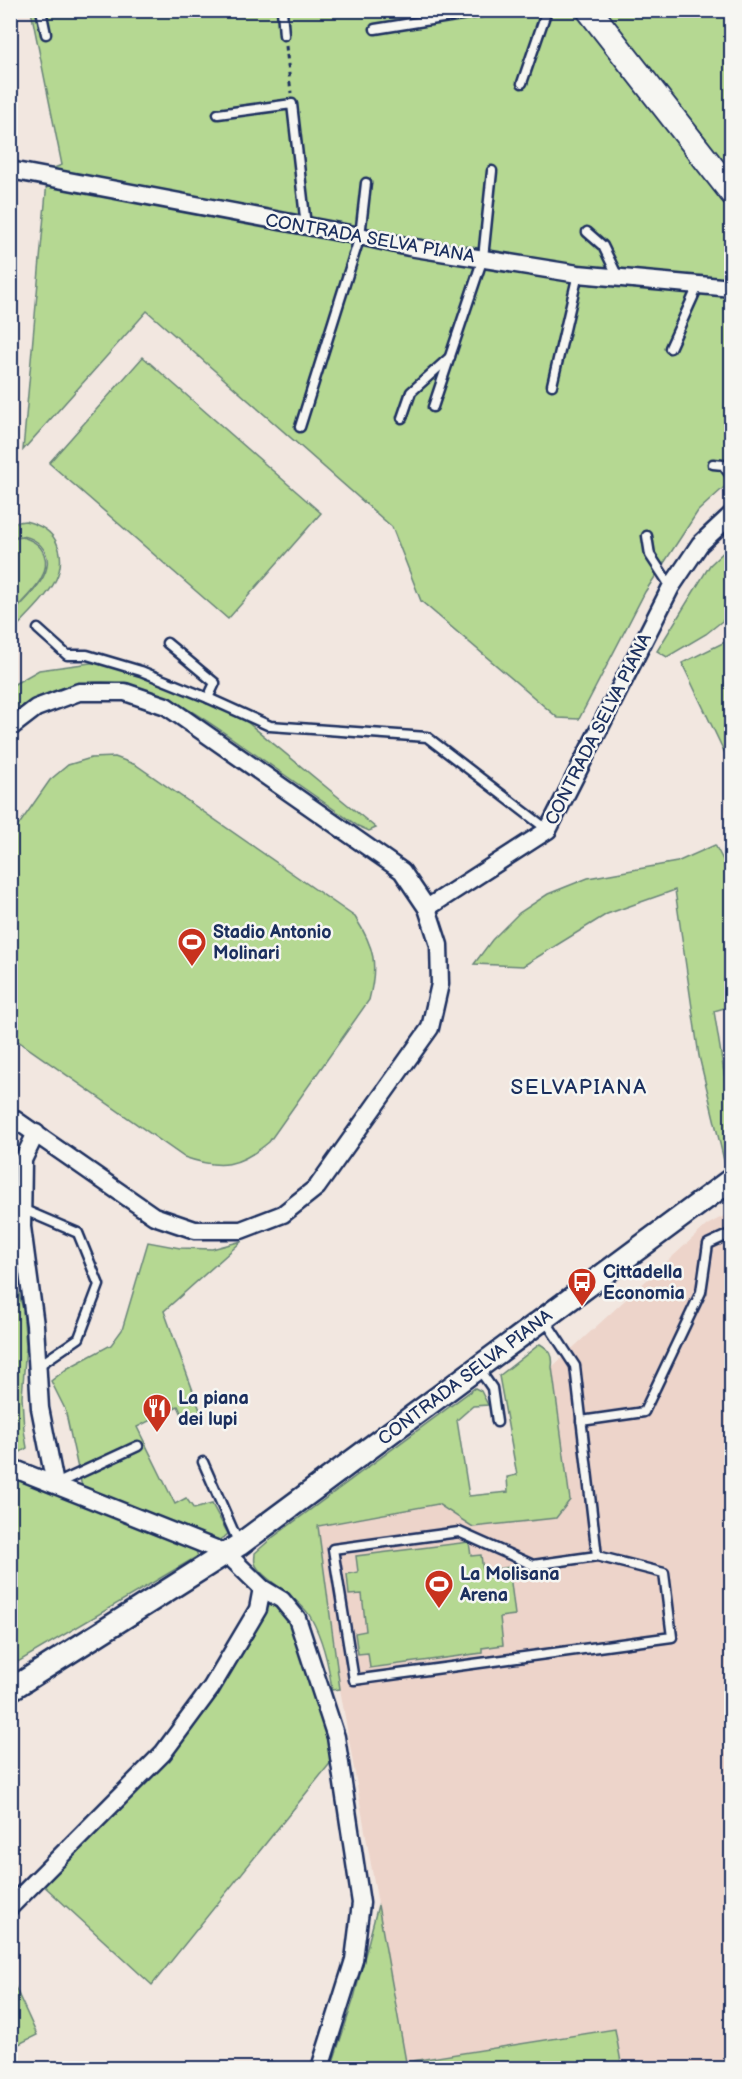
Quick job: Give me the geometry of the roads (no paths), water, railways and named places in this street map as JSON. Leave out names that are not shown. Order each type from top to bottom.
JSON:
[{"type":"main road","points":[[590,10],[732,193]]},
{"type":"street","name":"CONTRADA SELVA PIANA","points":[[10,170],[409,247],[578,274],[732,288]]},
{"type":"street","name":"CONTRADA SELVA PIANA","points":[[427,908],[548,830],[671,587],[700,544],[732,514]]},
{"type":"street","points":[[10,728],[36,708],[79,692],[125,692],[166,706],[402,871],[427,908],[439,945],[440,984],[429,1028],[317,1187],[284,1214],[241,1230],[195,1230],[154,1216],[10,1116]]},
{"type":"street","points":[[36,1133],[23,1160],[22,1209],[16,1224],[35,1325],[40,1408],[55,1484]]},
{"type":"street","name":"CONTRADA SELVA PIANA","points":[[10,1690],[233,1549],[732,1179]]},
{"type":"street","points":[[10,1467],[233,1549],[262,1588],[282,1600],[297,1618],[336,1737],[361,1903],[354,1960],[320,2068]]},
{"type":"street","points":[[10,1907],[163,1753],[210,1688],[258,1609],[262,1588]]},
{"type":"lane","points":[[41,10],[46,34]]},
{"type":"lane","points":[[282,10],[284,35]]},
{"type":"lane","points":[[375,29],[492,10]]},
{"type":"lane","points":[[522,83],[547,10]]},
{"type":"lane","points":[[218,114],[292,104],[306,226]]},
{"type":"lane","points":[[433,407],[483,258],[492,171]]},
{"type":"lane","points":[[300,427],[360,236],[366,183]]},
{"type":"lane","points":[[587,232],[603,246],[618,278]]},
{"type":"lane","points":[[552,385],[578,274]]},
{"type":"lane","points":[[670,348],[698,286]]},
{"type":"lane","points":[[402,418],[411,392],[450,357]]},
{"type":"lane","points":[[713,464],[723,465],[732,477]]},
{"type":"lane","points":[[646,536],[650,555],[671,587]]},
{"type":"lane","points":[[38,629],[67,655],[87,655],[119,665],[208,698],[270,726],[428,737],[548,830]]},
{"type":"lane","points":[[167,643],[215,683],[208,698]]},
{"type":"lane","points":[[22,1209],[78,1233],[99,1285],[79,1338],[38,1367]]},
{"type":"lane","points":[[581,1420],[644,1412],[701,1292],[708,1244],[732,1233]]},
{"type":"lane","points":[[544,1318],[575,1366],[597,1556]]},
{"type":"lane","points":[[477,1368],[492,1388],[497,1422]]},
{"type":"lane","points":[[55,1484],[138,1446]]},
{"type":"lane","points":[[203,1462],[233,1549]]},
{"type":"lane","points":[[459,1532],[533,1565],[597,1556],[664,1573],[672,1637],[354,1680],[333,1549],[459,1532]]},
{"type":"place","name":"Stadio Antonio Molinari","points":[[192,968]]},
{"type":"place","name":"Cittadella Economia","points":[[582,1308]]},
{"type":"place","name":"La piana dei lupi","points":[[157,1434]]},
{"type":"place","name":"La Molisana Arena","points":[[439,1610]]},
{"type":"district","name":"SELVAPIANA","points":[[579,1087]]}]
